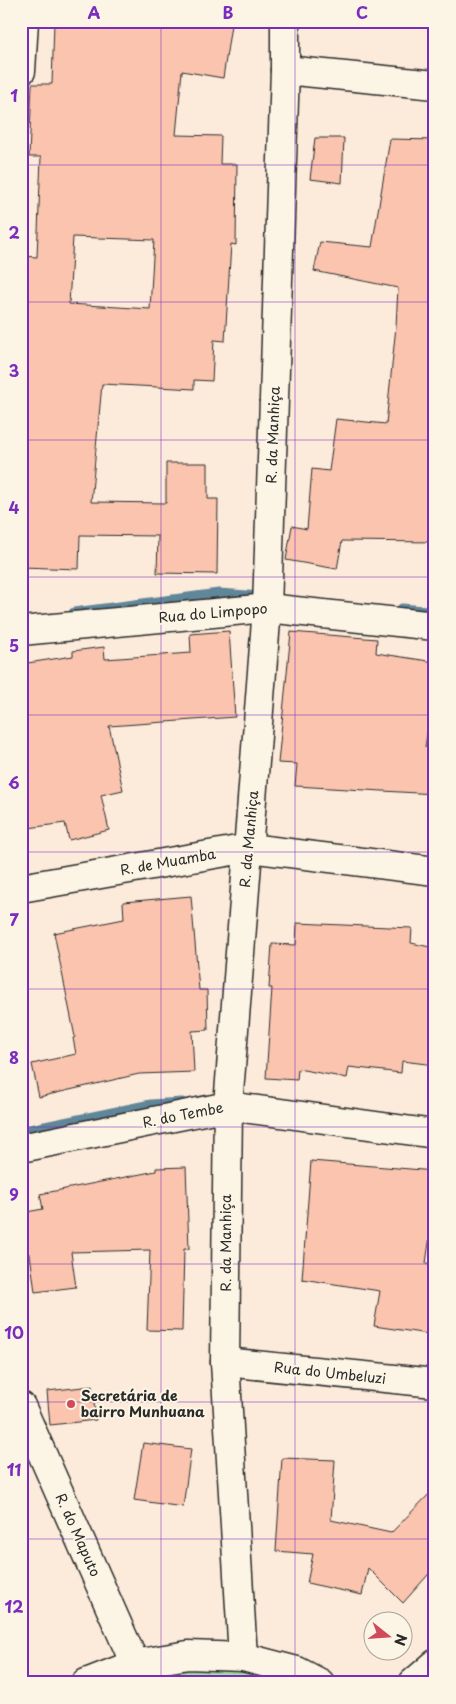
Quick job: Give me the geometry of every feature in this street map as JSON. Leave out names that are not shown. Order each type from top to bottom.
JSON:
[{"type":"street","points":[[21,71],[24,21]]},
{"type":"street","name":"R. da Manhiça","points":[[242,1657],[226,1362],[228,1106],[267,608],[285,70],[285,21]]},
{"type":"street","points":[[285,70],[435,85]]},
{"type":"street","name":"Rua do Limpopo","points":[[21,631],[267,608],[435,626]]},
{"type":"street","name":"R. de Muamba","points":[[21,888],[249,848],[435,871]]},
{"type":"street","name":"R. do Tembe","points":[[21,1148],[228,1106],[435,1134]]},
{"type":"street","name":"Rua do Umbeluzi","points":[[226,1362],[435,1383]]},
{"type":"street","name":"R. do Maputo","points":[[21,1406],[135,1664]]},
{"type":"street","points":[[86,1683],[135,1664],[188,1655],[242,1657],[297,1671],[320,1683]]},
{"type":"street","points":[[413,1683],[435,1664]]},
{"type":"green space","points":[[191,1663],[247,1667],[299,1683],[112,1683]]},
{"type":"building","points":[[140,21],[210,21],[231,25],[223,78],[182,71],[176,135],[221,136],[220,164],[237,164],[236,245],[231,244],[225,341],[214,340],[212,381],[194,380],[194,389],[102,384],[91,502],[166,503],[166,463],[208,463],[208,499],[218,499],[217,574],[157,573],[158,536],[80,535],[79,569],[21,567],[21,256],[37,257],[41,157],[29,157],[32,84],[52,84],[54,22],[140,25]],"holes":[[[73,237],[154,240],[150,309],[69,304]]]},
{"type":"building","points":[[315,138],[344,138],[342,183],[310,179]]},
{"type":"building","points":[[390,139],[435,140],[435,542],[342,541],[337,569],[286,560],[292,526],[307,529],[312,469],[329,471],[336,419],[386,424],[398,288],[314,271],[320,242],[372,247]]},
{"type":"building","points":[[229,631],[235,717],[109,726],[123,790],[101,795],[109,830],[69,840],[65,823],[21,829],[21,664],[73,656],[73,651],[104,647],[105,659],[191,653],[190,634]]},
{"type":"building","points":[[291,632],[377,639],[376,653],[435,662],[435,684],[425,747],[435,748],[435,794],[295,786],[297,764],[278,763]]},
{"type":"building","points":[[191,896],[199,990],[207,990],[208,1030],[192,1031],[194,1072],[139,1074],[39,1097],[32,1064],[76,1054],[73,1038],[75,1037],[54,933],[124,919],[123,902]]},
{"type":"building","points":[[297,923],[412,928],[411,943],[435,948],[435,1065],[402,1061],[401,1073],[349,1067],[347,1078],[298,1069],[297,1080],[266,1078],[272,988],[269,988],[272,944],[296,945]]},
{"type":"building","points":[[311,1161],[435,1171],[435,1202],[426,1263],[435,1264],[435,1335],[374,1326],[380,1291],[302,1279]]},
{"type":"building","points":[[186,1167],[189,1249],[184,1249],[182,1331],[147,1330],[150,1250],[71,1252],[76,1287],[35,1292],[30,1254],[21,1256],[21,1213],[43,1209],[40,1194],[156,1171],[156,1168]]},
{"type":"building","name":"Secretária de bairro Munhuana","points":[[92,1386],[96,1420],[50,1425],[47,1391]]},
{"type":"building","points":[[143,1443],[191,1449],[183,1507],[134,1500]]},
{"type":"building","points":[[282,1458],[335,1460],[331,1520],[391,1533],[435,1488],[435,1567],[403,1603],[368,1568],[362,1595],[307,1583],[313,1554],[276,1551]]},
{"type":"waterway","points":[[74,613],[219,594],[261,597]]},
{"type":"waterway","points":[[402,609],[435,612]]},
{"type":"waterway","points":[[21,1132],[151,1105],[182,1103]]},
{"type":"place","name":"Secretária de bairro Munhuana","points":[[71,1404]]}]
